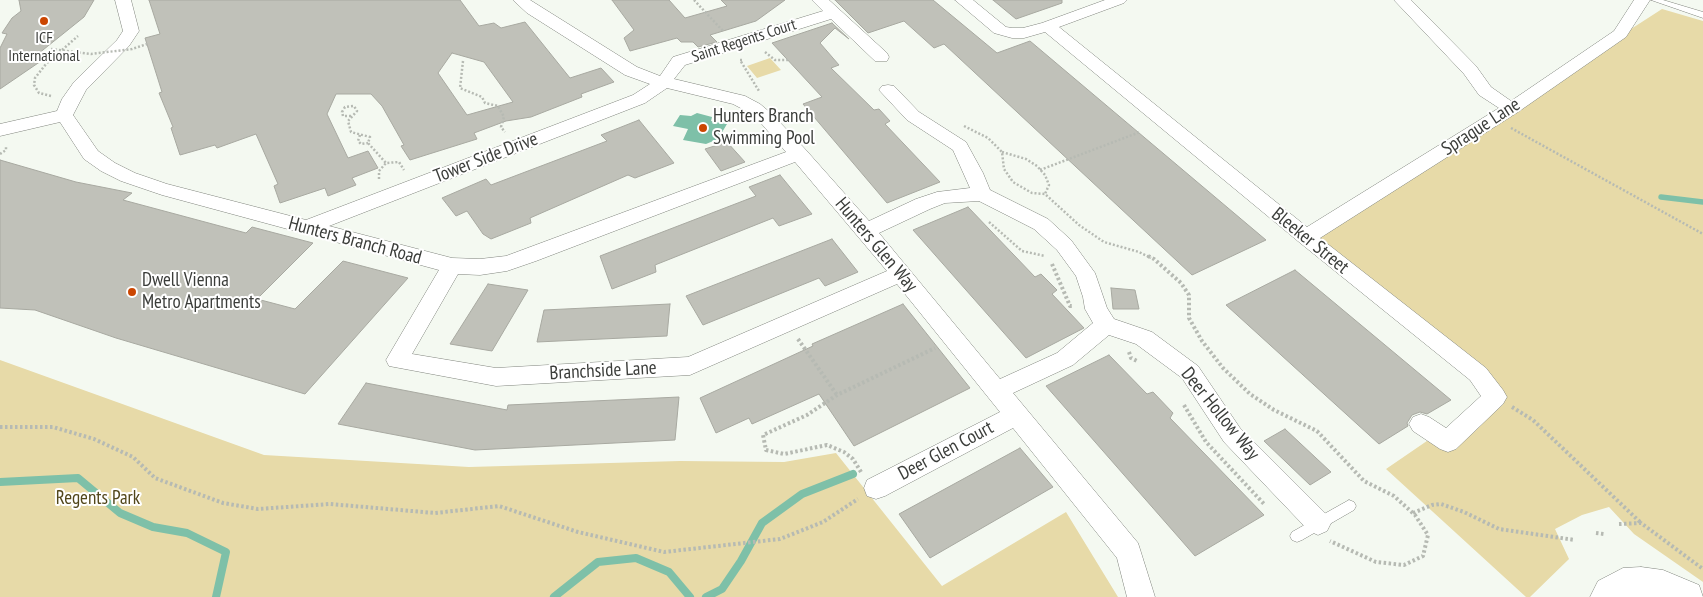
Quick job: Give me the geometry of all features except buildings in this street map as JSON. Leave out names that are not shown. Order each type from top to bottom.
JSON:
[{"type":"street","points":[[3,138],[60,108],[71,99],[80,86],[123,44],[131,31],[123,0]]},
{"type":"street","name":"Hunters Glen Way","points":[[521,0],[533,10],[631,71],[647,78],[739,100],[766,118],[866,231],[1129,552],[1140,597]]},
{"type":"street","points":[[820,0],[881,58]]},
{"type":"street","points":[[971,1],[1001,30],[1012,33],[1024,33],[1120,0]]},
{"type":"street","points":[[1402,0],[1470,70],[1485,91],[1498,101],[1512,108]]},
{"type":"street","name":"Sprague Lane","points":[[1306,238],[1512,108],[1620,34],[1642,0]]},
{"type":"street","name":"Saint Regents Court","points":[[664,82],[679,61],[832,13]]},
{"type":"street","name":"Bleeker Street","points":[[1048,26],[1306,238],[1478,374],[1495,397]]},
{"type":"street","name":"Tower Side Drive","points":[[305,228],[639,99],[664,82]]},
{"type":"street","points":[[888,90],[912,116],[960,146],[982,194]]},
{"type":"street","name":"Hunters Branch Road","points":[[60,108],[92,155],[108,167],[128,177],[162,189],[452,266],[480,267],[507,263],[529,256],[799,154]]},
{"type":"street","points":[[866,231],[923,204],[944,197],[982,194],[1005,208],[1042,224],[1064,245],[1086,273],[1096,309],[1106,326],[1065,359],[998,390]]},
{"type":"street","name":"Branchside Lane","points":[[452,266],[397,360],[496,377],[690,366],[900,274]]},
{"type":"street","name":"Deer Hollow Way","points":[[1106,326],[1144,338],[1190,372],[1232,435],[1318,523]]},
{"type":"street","points":[[1421,424],[1448,442],[1495,397]]},
{"type":"street","name":"Deer Glen Court","points":[[873,490],[1017,414]]},
{"type":"street","points":[[1608,597],[1624,585],[1642,583],[1663,586],[1687,597]]},
{"type":"lane","points":[[1655,0],[1703,15]]},
{"type":"lane","points":[[1297,536],[1349,506]]},
{"type":"path","points":[[694,0],[725,33]]},
{"type":"path","points":[[60,108],[50,95],[39,93],[34,85],[35,78],[46,64],[78,36]]},
{"type":"path","points":[[51,49],[91,54],[132,49],[147,44]]},
{"type":"path","points":[[758,54],[766,52],[774,61],[788,60]]},
{"type":"path","points":[[743,60],[740,60],[759,91],[758,98]]},
{"type":"path","points":[[463,61],[460,88],[482,97],[485,103],[498,106],[504,117],[501,126],[505,132]]},
{"type":"path","points":[[351,116],[343,116],[342,112],[345,107],[354,106],[357,111],[348,121],[351,132],[370,137],[368,143]]},
{"type":"path","points":[[936,131],[963,125],[988,138],[1002,152],[1026,159],[1045,174],[1049,185],[1045,194]]},
{"type":"path","points":[[1510,128],[1703,234]]},
{"type":"path","points":[[1040,170],[1140,132]]},
{"type":"path","points":[[360,134],[358,141],[361,144],[368,143]]},
{"type":"path","points":[[0,154],[6,150],[3,138]]},
{"type":"path","points":[[368,143],[386,163]]},
{"type":"path","points":[[1002,152],[1004,169],[1013,182],[1032,193],[1045,194],[1078,225],[1104,242],[1139,252],[1154,259],[1181,283],[1189,295],[1189,318],[1202,341],[1223,368],[1250,394],[1274,410],[1316,431],[1364,481],[1394,496],[1413,513],[1428,535],[1423,556],[1404,566],[1376,562],[1357,554]]},
{"type":"path","points":[[380,179],[378,171],[386,163],[399,162],[404,170]]},
{"type":"path","points":[[987,216],[989,222],[1009,242],[1022,251],[1048,256]]},
{"type":"path","points":[[989,222],[1005,228]]},
{"type":"path","points":[[1042,250],[1048,256],[1070,306],[1076,307]]},
{"type":"path","points":[[794,335],[837,395]]},
{"type":"path","points":[[0,427],[53,427],[94,440],[133,457],[155,478],[223,503],[258,509],[330,504],[435,513],[499,506],[578,532],[664,552],[715,544],[780,539],[823,522],[873,490],[853,459],[844,452],[827,445],[784,454],[766,450],[763,435],[807,415],[837,395],[940,345]]},
{"type":"path","points":[[1129,348],[1130,358],[1144,364]]},
{"type":"path","points":[[1179,396],[1206,442],[1265,505]]},
{"type":"path","points":[[1495,397],[1533,420],[1641,523],[1703,569]]},
{"type":"path","points":[[1413,513],[1432,505],[1441,504],[1464,512],[1499,529],[1575,540]]},
{"type":"path","points":[[1620,524],[1641,523]]},
{"type":"path","points":[[1596,533],[1604,534]]},
{"type":"green space","points":[[1662,9],[1703,21],[1703,582],[1634,534],[1609,507],[1582,515],[1555,529],[1569,559],[1530,597],[1526,597],[1386,469],[1497,393],[1318,245],[1318,231]]},
{"type":"green space","points":[[770,58],[781,70],[757,78],[747,66]]},
{"type":"green space","name":"Regents Park","points":[[0,360],[264,455],[469,467],[680,461],[784,462],[836,453],[942,586],[1066,512],[1118,597],[0,597]]},
{"type":"shaded area","name":"Hunters Branch Swimming Pool","points":[[697,113],[712,117],[711,121],[727,124],[718,139],[706,144],[683,140],[688,129],[673,126],[680,115],[691,116]]},
{"type":"waterway","points":[[1661,197],[1703,202]]},
{"type":"waterway","points":[[706,597],[722,589],[741,561],[762,523],[802,494],[853,474]]},
{"type":"waterway","points":[[0,482],[78,478],[120,513],[153,527],[187,533],[226,552],[216,597]]},
{"type":"waterway","points":[[554,597],[598,562],[636,558],[669,572],[690,597]]},
{"type":"place","name":"ICF International","points":[[44,21]]},
{"type":"place","name":"Hunters Branch Swimming Pool","points":[[703,128]]},
{"type":"place","name":"Dwell Vienna Metro Apartments","points":[[132,292]]}]
